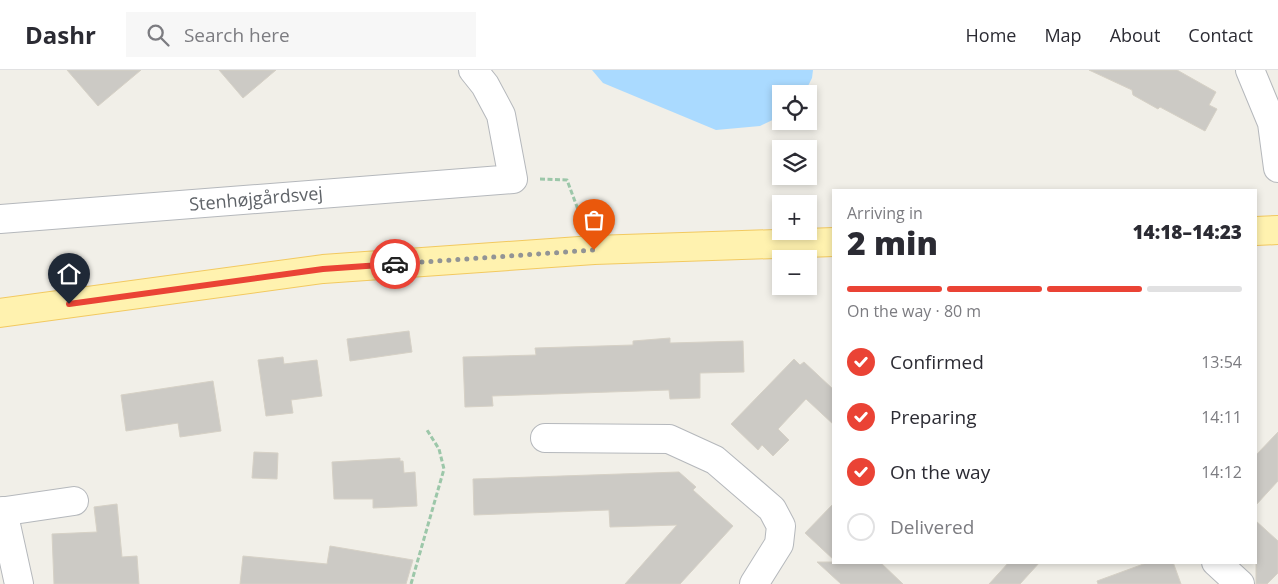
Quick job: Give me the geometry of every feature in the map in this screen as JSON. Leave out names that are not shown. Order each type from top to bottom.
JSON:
[{"type":"main road","points":[[1257,231],[1278,230]]},
{"type":"main road","points":[[0,313],[323,269],[594,250],[832,242]]},
{"type":"street","points":[[473,70],[485,85],[500,115],[513,178]]},
{"type":"street","points":[[1250,70],[1272,122],[1278,168]]},
{"type":"street","name":"Stenhøjgårdsvej","points":[[0,219],[513,178]]},
{"type":"street","points":[[545,438],[669,439],[715,460],[772,510],[781,526],[779,544],[754,584]]},
{"type":"street","points":[[19,584],[2,511],[74,501]]},
{"type":"street","points":[[1218,564],[1240,584]]},
{"type":"path","points":[[513,178],[567,180],[594,250]]},
{"type":"path","points":[[411,584],[444,469],[439,449],[427,430]]},
{"type":"water","points":[[592,70],[813,70],[808,85],[772,85],[772,120],[760,126],[716,130],[603,83]]},
{"type":"building","points":[[67,70],[141,70],[98,106]]},
{"type":"building","points":[[219,70],[276,70],[243,98]]},
{"type":"building","points":[[1089,70],[1177,70],[1216,92],[1209,105],[1217,109],[1205,131],[1160,107],[1158,109],[1133,95],[1132,90]]},
{"type":"building","points":[[409,331],[412,352],[350,361],[347,339]]},
{"type":"building","points":[[670,338],[670,343],[743,341],[744,372],[700,373],[700,398],[670,399],[669,390],[492,396],[493,406],[465,407],[463,357],[536,355],[535,348],[633,345],[633,341]]},
{"type":"building","points":[[283,357],[284,364],[317,360],[322,396],[291,400],[293,413],[266,416],[258,360]]},
{"type":"building","points":[[794,359],[800,365],[804,362],[832,388],[832,423],[806,399],[778,429],[789,440],[773,456],[762,445],[758,450],[731,424]]},
{"type":"building","points":[[213,381],[221,431],[180,437],[178,423],[126,431],[121,395]]},
{"type":"building","points":[[1278,432],[1278,481],[1257,504],[1257,454]]},
{"type":"building","points":[[254,452],[278,453],[277,479],[252,478]]},
{"type":"building","points":[[400,458],[400,461],[403,461],[404,473],[415,472],[417,506],[373,508],[373,499],[334,499],[332,462]]},
{"type":"building","points":[[679,472],[696,487],[693,490],[733,526],[680,584],[625,584],[677,525],[610,527],[609,510],[474,515],[473,479]]},
{"type":"building","points":[[117,504],[122,557],[137,556],[139,584],[54,584],[52,534],[97,532],[94,507]]},
{"type":"building","points":[[832,505],[832,558],[805,533]]},
{"type":"building","points":[[1257,522],[1278,541],[1278,573],[1267,584],[1256,584]]},
{"type":"building","points":[[330,546],[413,560],[406,584],[240,584],[243,556],[327,564]]},
{"type":"building","points":[[817,562],[832,562],[832,564],[882,564],[903,584],[841,584]]},
{"type":"building","points":[[1007,564],[1038,564],[1020,584],[989,584]]},
{"type":"building","points":[[1144,564],[1174,564],[1181,584],[1098,584],[1097,581]]},
{"type":"way so far","points":[[395,264],[594,250]]},
{"type":"route","points":[[69,304],[323,269],[395,264]]}]
